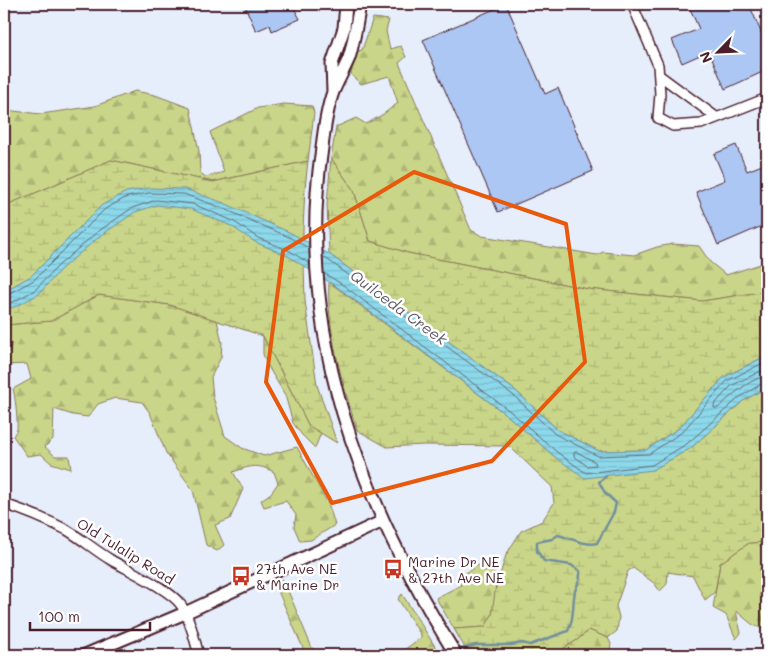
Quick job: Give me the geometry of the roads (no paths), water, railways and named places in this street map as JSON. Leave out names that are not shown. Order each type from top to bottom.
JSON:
[{"type":"main road","points":[[333,93],[332,64],[344,28],[346,4]]},
{"type":"main road","points":[[364,4],[359,10],[349,57],[333,93],[318,179],[315,266],[319,307],[336,391],[366,483],[405,567],[456,655]]},
{"type":"main road","points":[[85,655],[185,613],[383,521]]},
{"type":"street","points":[[632,4],[658,65],[660,94],[658,118],[673,126],[701,124],[767,98]]},
{"type":"street","points":[[659,75],[716,118]]},
{"type":"street","name":"Old Tulalip Road","points":[[4,504],[27,511],[68,531],[109,559],[170,595],[182,606],[191,625],[199,655]]},
{"type":"water","name":"Quilceda Creek","points":[[149,188],[185,189],[224,203],[291,233],[329,254],[516,391],[558,430],[599,451],[646,450],[679,428],[724,377],[760,359],[767,358],[767,387],[743,401],[691,448],[653,470],[585,478],[555,457],[508,416],[340,289],[288,256],[255,242],[231,226],[191,209],[157,205],[135,212],[99,237],[61,269],[39,294],[17,306],[4,310],[4,291],[31,276],[102,205],[126,192]]},
{"type":"waterway","points":[[458,650],[476,645],[511,645],[522,643],[530,645],[568,631],[572,621],[574,596],[580,579],[580,571],[571,565],[544,561],[537,551],[537,542],[552,539],[558,535],[583,543],[597,543],[614,512],[616,503],[605,493],[599,482],[606,476]]},
{"type":"place","name":"Marine Dr NE & 27th Ave NE","points":[[393,569]]},
{"type":"place","name":"27th Ave NE & Marine Dr","points":[[241,576]]}]
